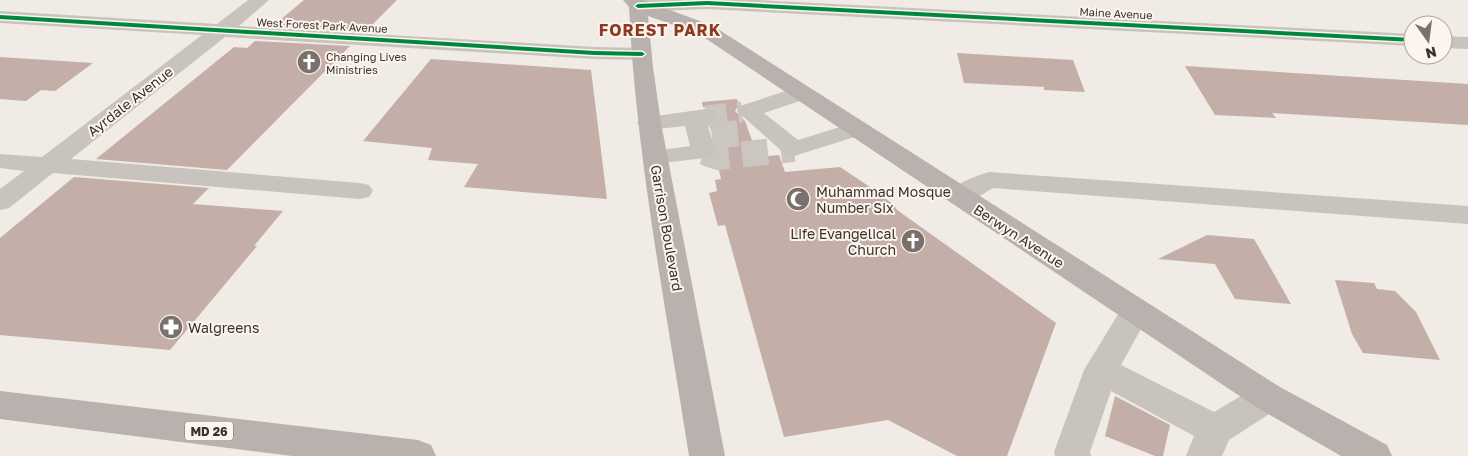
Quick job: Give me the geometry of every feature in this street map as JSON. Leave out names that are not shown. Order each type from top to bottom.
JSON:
[{"type":"main road","name":"Garrison Boulevard","points":[[635,3],[648,123],[707,456]]},
{"type":"main road","name":"Berwyn Avenue","points":[[635,3],[706,30],[1268,397],[1322,429],[1374,456]]},
{"type":"main road","name":"MD 26","points":[[0,405],[418,456]]},
{"type":"street","name":"Ayrdale Avenue","points":[[0,202],[260,0]]},
{"type":"street","name":"Maine Avenue","points":[[635,3],[707,3],[1403,39]]},
{"type":"street","name":"West Forest Park Avenue","points":[[0,17],[595,53],[642,54]]},
{"type":"street","points":[[1453,42],[1468,43]]},
{"type":"street","points":[[801,93],[752,121],[794,149],[856,129]]},
{"type":"street","points":[[648,123],[703,127],[704,152],[655,157]]},
{"type":"street","points":[[0,161],[360,191]]},
{"type":"street","points":[[959,196],[989,180],[1468,215]]},
{"type":"street","points":[[1078,455],[1102,370],[1136,311]]},
{"type":"street","points":[[1102,370],[1210,443],[1268,397]]},
{"type":"building","points":[[304,0],[397,0],[365,32],[273,26]]},
{"type":"building","points":[[255,41],[350,46],[227,170],[96,159],[234,47],[247,48]]},
{"type":"building","points":[[957,53],[1073,60],[1085,92],[1044,90],[1044,87],[964,83]]},
{"type":"building","points":[[0,57],[93,63],[55,91],[41,90],[26,101],[0,99]]},
{"type":"building","points":[[431,59],[591,70],[607,199],[464,187],[478,164],[428,160],[432,148],[363,141]]},
{"type":"building","points":[[1185,66],[1468,84],[1468,125],[1272,113],[1276,118],[1215,115]]},
{"type":"building","points":[[737,99],[739,104],[735,111],[745,121],[758,157],[779,155],[785,172],[840,167],[1056,323],[1007,456],[957,456],[888,420],[784,437],[725,225],[718,226],[709,193],[717,191],[715,180],[721,179],[717,162],[719,161],[718,151],[709,124],[715,122],[720,116],[714,109],[703,107],[702,102]]},
{"type":"building","points":[[74,177],[209,188],[193,204],[283,211],[254,246],[257,246],[170,350],[0,335],[0,238]]},
{"type":"building","points":[[1207,235],[1254,239],[1291,304],[1235,299],[1215,264],[1158,259]]},
{"type":"building","points":[[1335,280],[1374,283],[1377,289],[1395,291],[1416,312],[1440,360],[1363,353],[1352,334]]},
{"type":"building","points":[[1115,396],[1170,425],[1163,456],[1155,456],[1105,436]]},
{"type":"tunnel","points":[[706,116],[742,112]]},
{"type":"tunnel","points":[[712,136],[750,132]]},
{"type":"tunnel","points":[[704,152],[718,157],[794,149]]},
{"type":"cycle path","points":[[638,6],[707,3],[1403,39]]},
{"type":"cycle path","points":[[0,17],[595,53],[642,54]]},
{"type":"place","name":"Changing Lives Ministries","points":[[309,62]]},
{"type":"place","name":"Muhammad Mosque Number Six","points":[[798,199]]},
{"type":"place","name":"Life Evangelical Church","points":[[913,241]]},
{"type":"place","name":"Walgreens","points":[[171,327]]},
{"type":"district","name":"FOREST PARK","points":[[660,30]]}]
